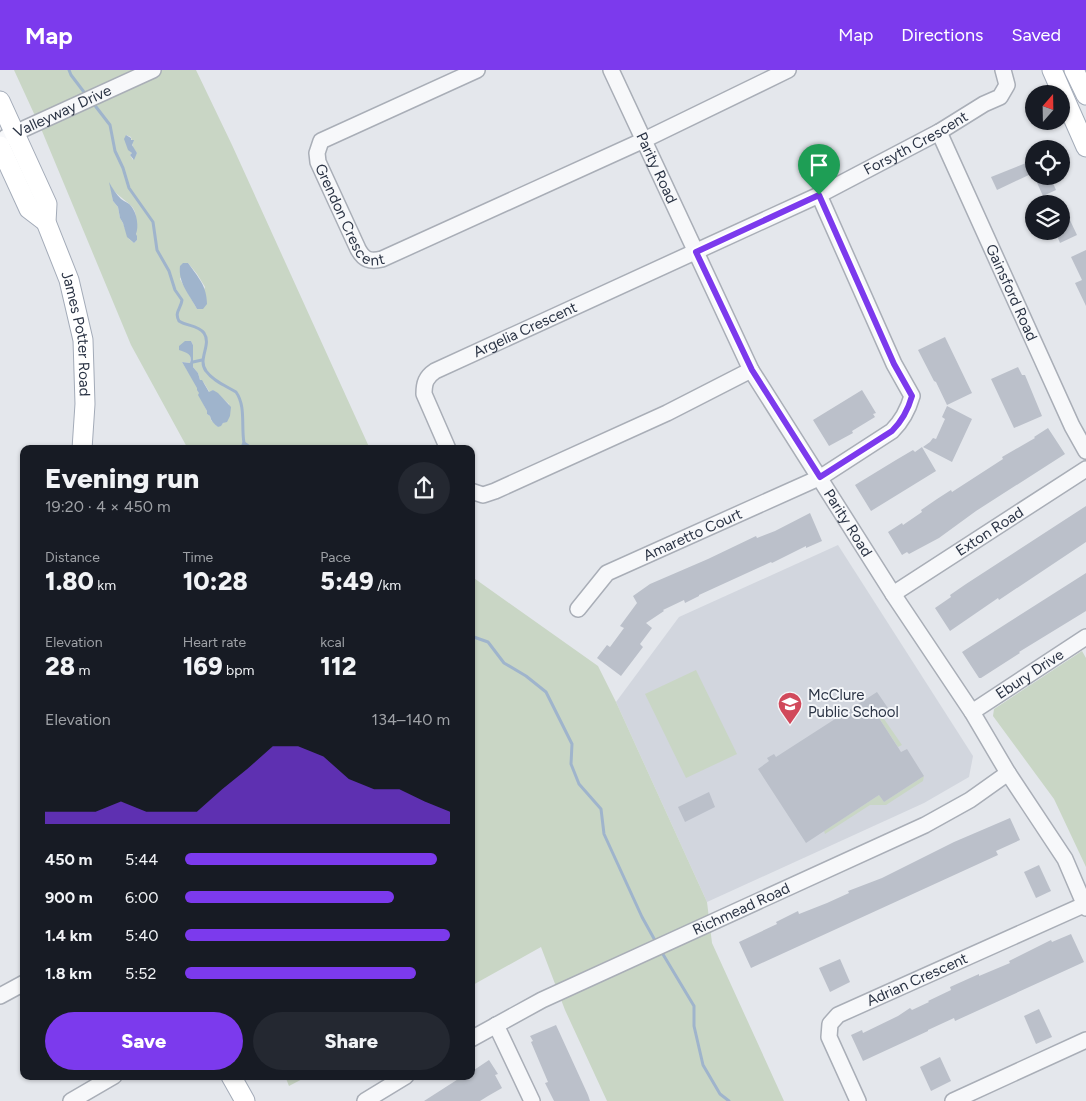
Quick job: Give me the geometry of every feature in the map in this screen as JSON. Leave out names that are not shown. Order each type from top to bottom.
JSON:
[{"type":"main road","points":[[1052,70],[1086,147]]},
{"type":"main road","points":[[1074,70],[1086,95]]},
{"type":"main road","name":"James Potter Road","points":[[0,101],[8,137],[47,204],[46,222],[69,280],[82,340],[85,404],[82,445]]},
{"type":"main road","name":"James Potter Road","points":[[0,146],[29,209],[46,222]]},
{"type":"main road","points":[[233,1080],[245,1101]]},
{"type":"street","name":"Valleyway Drive","points":[[8,137],[153,70]]},
{"type":"street","name":"Grendon Crescent","points":[[477,70],[321,141],[317,153],[318,162],[358,249],[362,256],[368,260],[382,259],[644,140]]},
{"type":"street","name":"Parity Road","points":[[611,70],[752,370],[893,594],[972,712],[1008,773],[1065,859],[1085,905]]},
{"type":"street","points":[[644,140],[788,70]]},
{"type":"street","name":"Forsyth Crescent","points":[[696,252],[819,195],[939,132],[1000,96],[1007,85],[1003,70]]},
{"type":"street","name":"Gainsford Road","points":[[939,132],[1072,426],[1086,451]]},
{"type":"street","name":"Amaretto Court","points":[[578,609],[607,573],[820,477],[892,431],[902,421],[912,396],[894,364],[819,195]]},
{"type":"street","name":"Argelia Crescent","points":[[446,445],[424,394],[424,384],[428,376],[435,371],[696,252]]},
{"type":"street","points":[[475,492],[483,495],[495,491],[666,413],[752,370]]},
{"type":"street","name":"Exton Road","points":[[893,594],[1086,469]]},
{"type":"street","name":"Ebury Drive","points":[[972,712],[1086,637]]},
{"type":"street","name":"Richmead Road","points":[[475,1037],[542,1000],[925,825],[970,800],[1008,773]]},
{"type":"street","name":"Adrian Crescent","points":[[858,1101],[829,1037],[828,1030],[833,1019],[838,1015],[1085,905]]},
{"type":"street","points":[[0,996],[20,985]]},
{"type":"street","points":[[496,1024],[532,1101]]},
{"type":"street","points":[[953,1101],[1086,1040]]},
{"type":"street","points":[[71,1101],[107,1080]]},
{"type":"street","points":[[373,1099],[400,1080]]},
{"type":"shaded area","name":"McClure Public School","points":[[838,545],[973,756],[969,777],[924,803],[707,902],[616,702],[679,617]]},
{"type":"green space","points":[[14,70],[196,70],[368,445],[186,445],[131,345],[42,131]],"holes":[[[126,135],[131,137],[133,148],[137,153],[133,160],[130,155],[132,153],[126,144]],[[111,186],[117,194],[131,205],[135,212],[137,240],[134,243],[129,239],[120,218],[118,207],[113,201]],[[188,263],[205,287],[197,309],[180,279]],[[191,341],[193,345],[193,367],[198,373],[200,380],[210,393],[213,390],[229,404],[230,413],[228,418],[218,427],[207,414],[198,388],[182,362],[190,363]]]},
{"type":"green space","points":[[475,579],[598,666],[707,902],[712,943],[784,1101],[607,1101],[565,1010],[541,947],[475,984]]},
{"type":"green space","points":[[1082,651],[1086,658],[1086,867],[1054,799],[993,716],[994,709]]},
{"type":"green space","points":[[696,670],[737,754],[686,778],[645,694]]},
{"type":"green space","points":[[882,716],[902,745],[898,747],[879,718]]},
{"type":"green space","points":[[924,776],[923,781],[886,805],[870,805],[825,834],[824,831],[879,795],[884,802]]},
{"type":"green space","points":[[287,1080],[300,1080],[289,1086]]},
{"type":"water","points":[[126,135],[131,140],[134,140],[132,145],[137,153],[134,160],[124,139]]},
{"type":"water","points":[[109,182],[121,199],[130,205],[135,212],[137,240],[134,243],[127,237],[118,207],[113,201]]},
{"type":"water","points":[[183,263],[188,263],[204,287],[207,304],[203,309],[197,309],[182,283],[180,266]]},
{"type":"water","points":[[185,341],[191,341],[193,345],[193,367],[198,373],[200,380],[202,380],[209,392],[213,390],[218,393],[231,407],[227,422],[221,426],[215,425],[207,414],[198,395],[197,388],[182,362],[190,363],[191,360],[189,354],[179,350],[179,346]]},
{"type":"building","points":[[1025,163],[1025,177],[997,190],[991,177]]},
{"type":"building","points":[[1038,185],[1054,185],[1056,190],[1043,195]]},
{"type":"building","points":[[1070,220],[1077,235],[1070,238]]},
{"type":"building","points":[[1086,250],[1086,306],[1075,283],[1082,280],[1071,257]]},
{"type":"building","points":[[945,337],[972,393],[947,405],[918,350]]},
{"type":"building","points":[[1018,367],[1022,375],[1025,375],[1042,416],[1014,428],[991,379]]},
{"type":"building","points":[[862,390],[876,413],[873,414],[875,417],[852,431],[853,433],[829,446],[813,420]]},
{"type":"building","points":[[947,406],[972,419],[952,462],[923,447],[933,438],[936,439],[945,419],[942,417]]},
{"type":"building","points":[[1048,428],[1065,454],[976,511],[939,538],[909,554],[907,552],[902,555],[888,532],[902,523],[903,525],[937,499],[951,490],[952,492]]},
{"type":"building","points":[[922,447],[936,471],[871,511],[855,485],[913,450],[915,452]]},
{"type":"building","points":[[1086,506],[1086,542],[950,631],[935,608],[966,584]]},
{"type":"building","points":[[810,513],[822,541],[806,548],[806,546],[685,603],[684,600],[663,610],[646,623],[652,628],[640,644],[643,647],[621,676],[597,658],[607,645],[610,647],[624,628],[620,626],[637,603],[633,596],[650,584],[756,536],[757,538],[775,531]]},
{"type":"building","points":[[1086,573],[1086,611],[979,678],[962,652]]},
{"type":"building","points":[[877,692],[890,711],[879,718],[901,752],[907,749],[924,776],[884,802],[879,795],[806,843],[758,769],[769,761],[767,758],[774,754],[776,757]]},
{"type":"building","points":[[709,792],[715,807],[685,822],[678,807]]},
{"type":"building","points":[[1010,818],[1020,840],[996,851],[998,855],[751,968],[739,942],[777,924],[776,922],[798,911],[799,914],[827,903],[849,893],[848,891],[882,878],[954,842]]},
{"type":"building","points":[[1039,865],[1051,891],[1036,898],[1024,872]]},
{"type":"building","points":[[1071,934],[1084,962],[955,1021],[954,1018],[863,1061],[851,1035],[862,1030],[863,1033],[910,1008],[912,1010],[929,1002],[951,990],[950,987],[1010,963],[1009,961],[1051,940],[1052,942]]},
{"type":"building","points":[[840,959],[850,982],[830,992],[819,968]]},
{"type":"building","points":[[1039,1009],[1052,1037],[1036,1044],[1024,1016]]},
{"type":"building","points":[[556,1025],[590,1101],[554,1101],[545,1083],[548,1082],[530,1036]]},
{"type":"building","points":[[940,1057],[951,1081],[931,1091],[920,1067]]},
{"type":"building","points":[[489,1060],[498,1074],[495,1075],[502,1088],[480,1101],[424,1101],[457,1080],[475,1080],[475,1069]]},
{"type":"waterway","points":[[69,70],[87,96]]},
{"type":"waterway","points":[[93,103],[110,125],[115,151],[129,188],[153,222],[157,250],[169,271],[175,290],[182,300],[177,313],[179,321],[199,328],[204,333],[206,342],[203,362],[206,371],[212,378],[236,392],[239,398],[242,410],[244,443],[247,445]]},
{"type":"waterway","points":[[193,362],[202,360]]},
{"type":"waterway","points":[[475,637],[488,642],[504,663],[526,676],[546,692],[572,744],[571,764],[579,784],[601,809],[604,834],[642,917],[657,944]]},
{"type":"waterway","points":[[661,951],[694,1006],[694,1026],[703,1065],[720,1094],[729,1101]]},
{"type":"place","name":"McClure Public School","points":[[790,725]]},
{"type":"route","points":[[819,195],[894,364],[912,396],[902,421],[892,431],[820,477],[752,370],[696,252],[819,195]]}]
